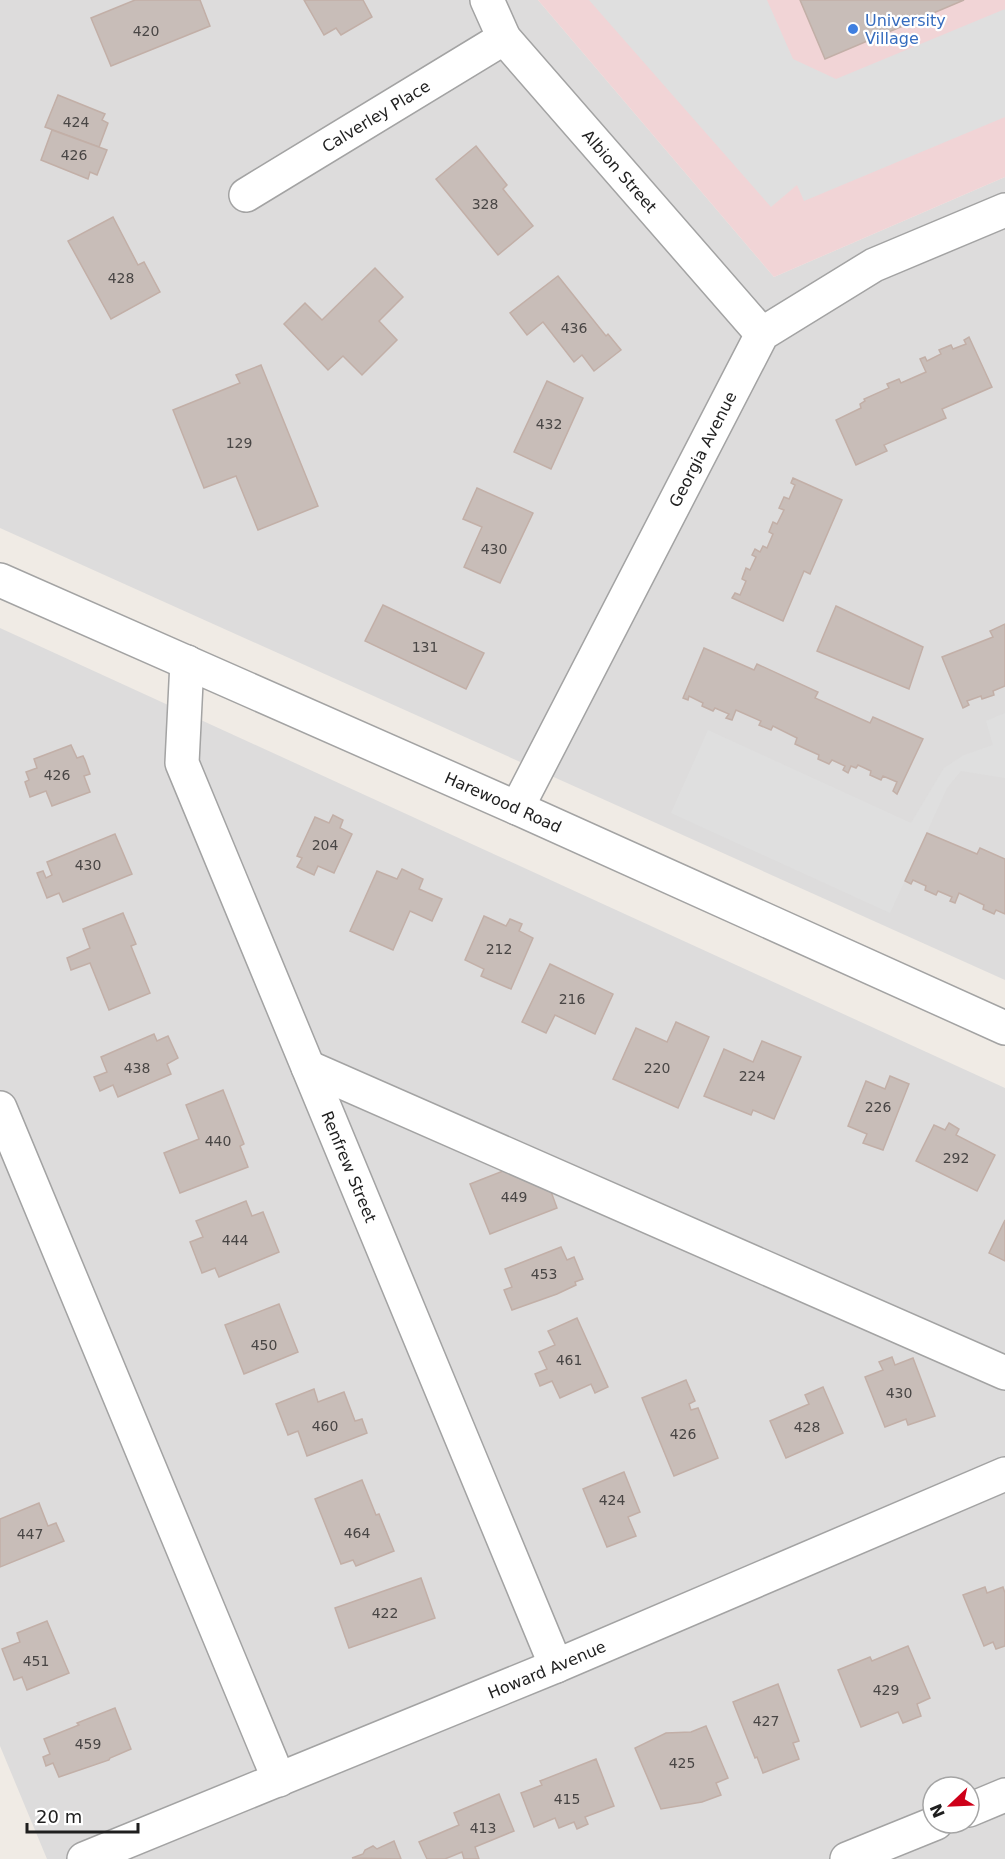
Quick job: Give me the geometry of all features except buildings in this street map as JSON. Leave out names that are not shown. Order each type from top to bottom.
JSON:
[{"type":"street","name":"Albion Street","points":[[488,0],[504,38],[762,334]]},
{"type":"street","name":"Calverley Place","points":[[246,195],[504,38]]},
{"type":"street","points":[[762,334],[873,265],[1005,210]]},
{"type":"street","name":"Georgia Avenue","points":[[517,808],[762,334]]},
{"type":"street","name":"Harewood Road","points":[[0,580],[517,808],[1005,1028]]},
{"type":"street","name":"Renfrew Street","points":[[187,662],[182,763],[556,1666]]},
{"type":"street","points":[[308,1067],[1005,1373]]},
{"type":"street","points":[[0,1108],[279,1779]]},
{"type":"street","name":"Howard Avenue","points":[[84,1859],[556,1666],[1005,1474]]},
{"type":"street","points":[[981,1805],[1005,1795]]},
{"type":"street","points":[[847,1859],[921,1829]]},
{"type":"shaded area","points":[[0,0],[538,0],[774,277],[1005,177],[1005,980],[0,528]]},
{"type":"shaded area","points":[[538,0],[1005,0],[1005,177],[774,277]]},
{"type":"shaded area","points":[[589,0],[767,0],[793,59],[836,79],[1005,9],[1005,117],[804,201],[797,185],[771,207]]},
{"type":"shaded area","points":[[0,628],[1005,1088],[1005,1859],[47,1859],[0,1746]]},
{"type":"shaded area","points":[[1005,713],[1005,778],[961,771],[947,788],[890,913],[671,813],[708,730],[911,823],[944,768],[964,755],[993,745],[986,721]]},
{"type":"place","name":"University Village","points":[[853,29]]}]
